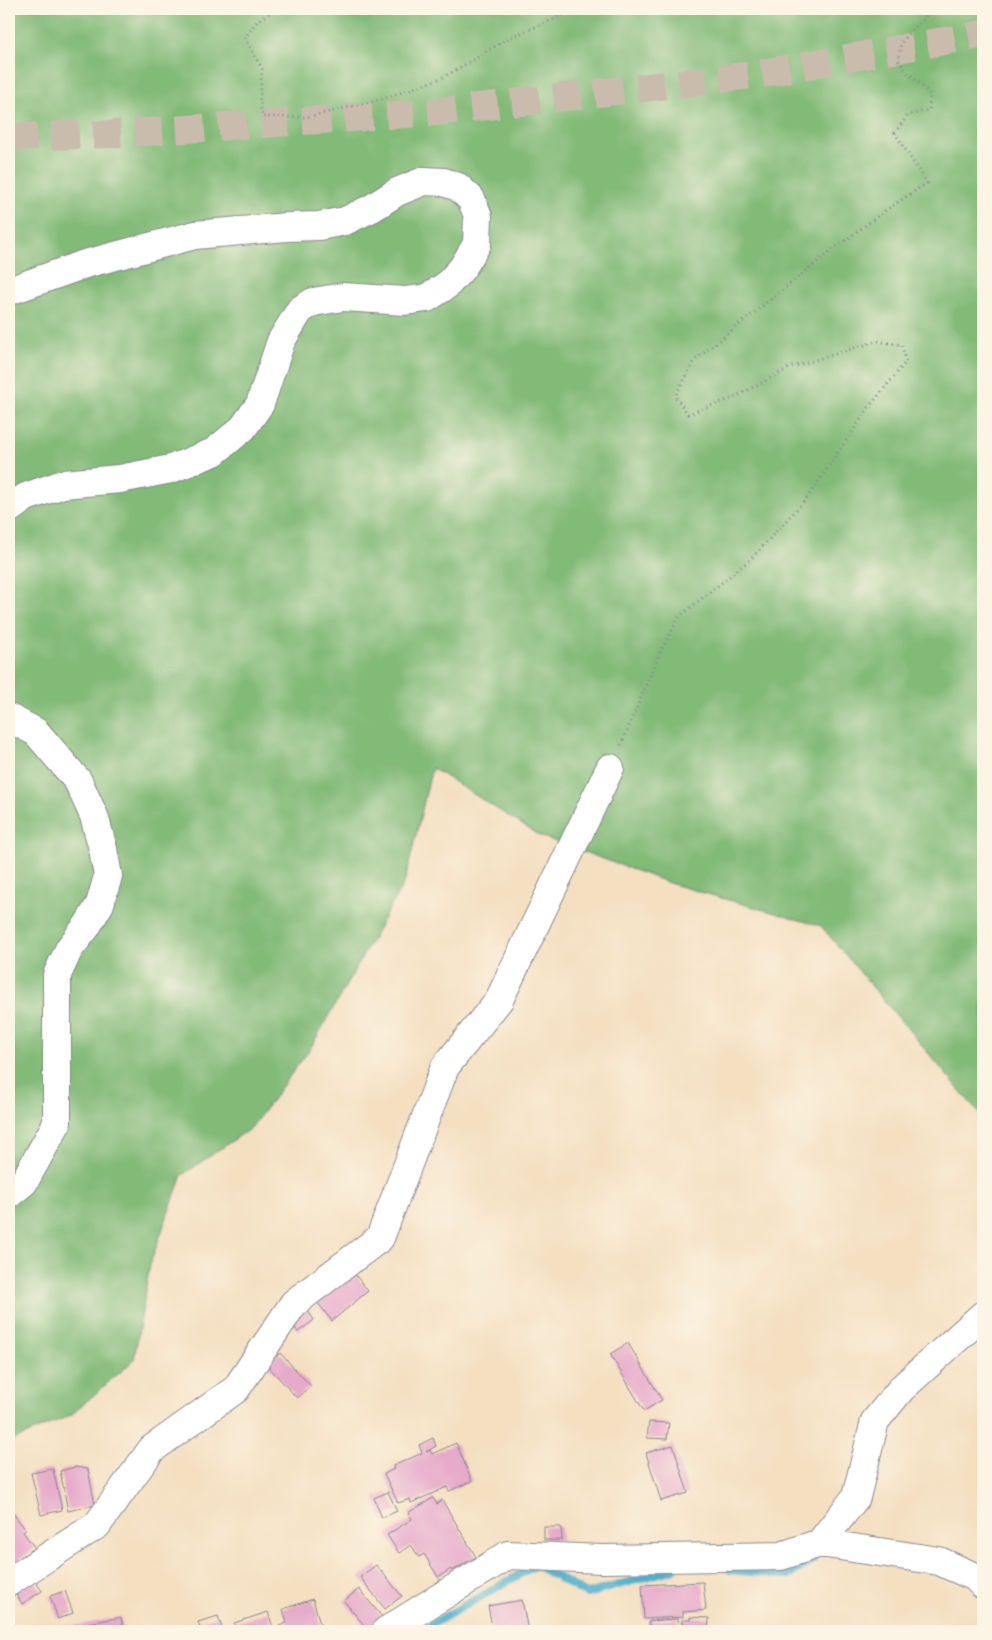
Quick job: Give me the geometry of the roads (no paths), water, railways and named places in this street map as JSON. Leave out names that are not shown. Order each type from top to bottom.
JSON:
[{"type":"street","points":[[9,291],[85,264],[195,235],[319,226],[345,221],[372,208],[397,192],[424,181],[444,182],[458,187],[471,199],[478,216],[477,244],[464,267],[447,286],[427,298],[406,302],[343,297],[313,302],[300,310],[280,340],[260,404],[242,428],[214,452],[171,469],[120,479],[62,484],[26,497],[9,509]]},
{"type":"street","points":[[9,718],[36,732],[78,781],[94,816],[104,849],[108,876],[100,904],[87,926],[69,949],[57,975],[56,1123],[24,1182],[9,1194]]},
{"type":"street","points":[[9,1582],[96,1525],[152,1449],[236,1388],[294,1303],[380,1238],[445,1066],[498,1000],[610,768]]},
{"type":"street","points":[[820,1543],[856,1497],[875,1421],[902,1388],[983,1315]]},
{"type":"street","points":[[386,1631],[508,1555],[602,1559],[781,1556],[820,1543],[939,1561],[976,1577],[983,1585]]},
{"type":"waterway","points":[[730,1570],[789,1575],[813,1560]]},
{"type":"waterway","points":[[420,1631],[536,1565],[587,1594],[674,1569]]},
{"type":"tunnel","points":[[9,137],[113,134],[436,112],[752,75],[983,34]]}]
